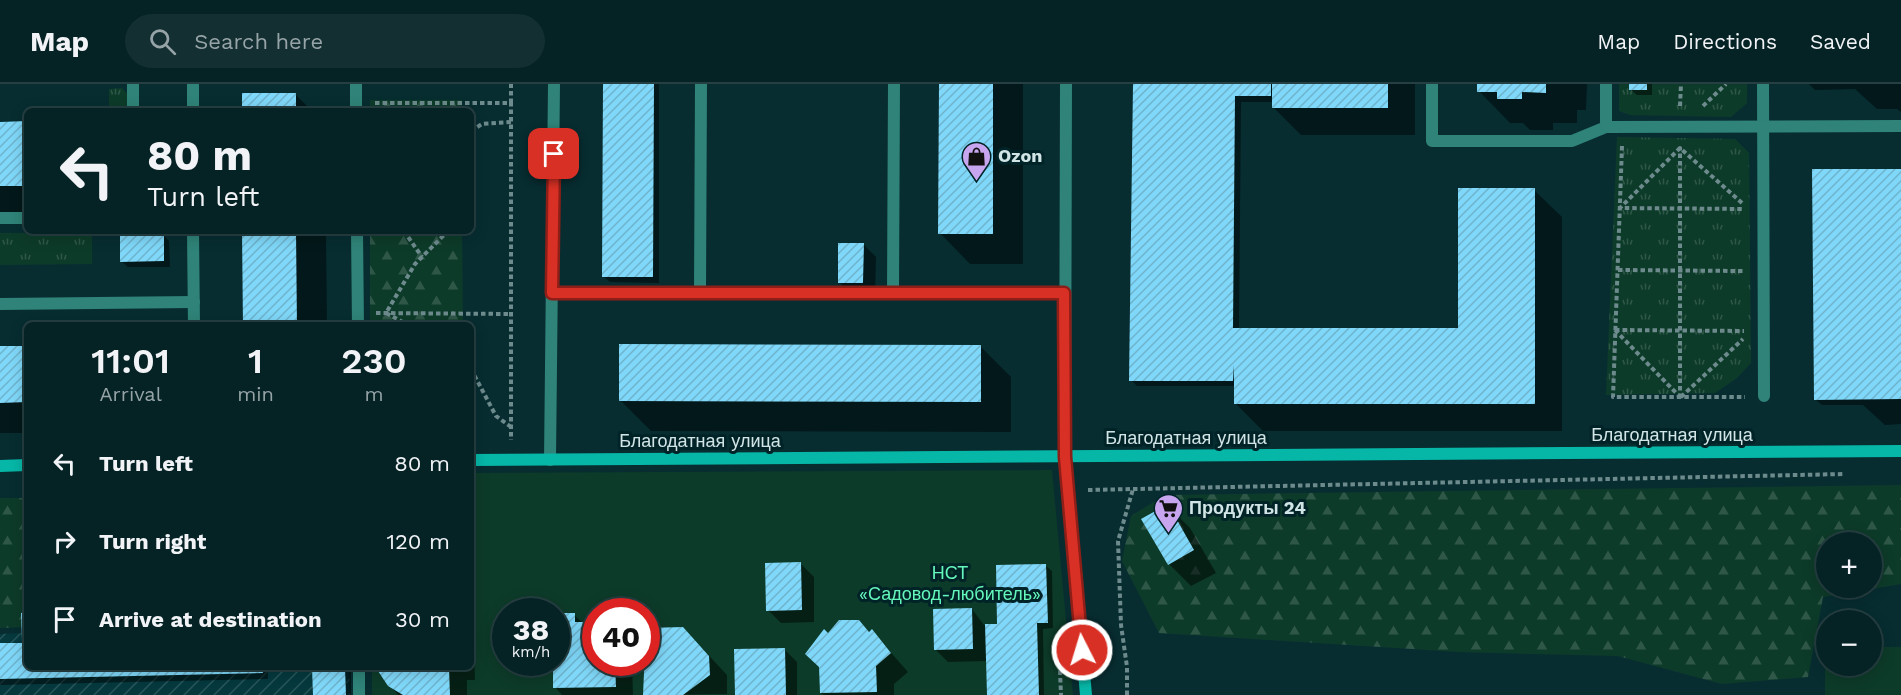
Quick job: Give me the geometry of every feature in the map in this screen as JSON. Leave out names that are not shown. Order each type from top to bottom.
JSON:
[{"type":"street","points":[[133,84],[133,108]]},
{"type":"street","points":[[193,84],[193,108]]},
{"type":"street","points":[[356,84],[356,107]]},
{"type":"street","points":[[550,460],[554,84]]},
{"type":"street","points":[[700,292],[701,84]]},
{"type":"street","points":[[893,293],[894,84]]},
{"type":"street","points":[[1066,84],[1065,457],[1086,695]]},
{"type":"street","points":[[1432,84],[1432,141],[1572,141],[1606,127],[1901,126]]},
{"type":"street","points":[[1606,84],[1606,127]]},
{"type":"street","points":[[1763,84],[1764,396]]},
{"type":"street","points":[[0,218],[24,218]]},
{"type":"street","points":[[194,234],[194,322]]},
{"type":"street","points":[[357,234],[357,319]]},
{"type":"street","points":[[552,293],[1064,293]]},
{"type":"street","points":[[0,303],[194,302]]},
{"type":"street","name":"Благодатная улица","points":[[474,460],[1901,452]]},
{"type":"street","points":[[0,466],[24,465]]},
{"type":"street","points":[[359,670],[359,695]]},
{"type":"path","points":[[511,84],[511,442]]},
{"type":"path","points":[[1680,398],[1681,84]]},
{"type":"path","points":[[356,107],[511,103]]},
{"type":"path","points":[[474,129],[482,124],[511,122]]},
{"type":"path","points":[[1622,128],[1613,397],[1764,396]]},
{"type":"path","points":[[1620,208],[1680,148]]},
{"type":"path","points":[[1620,208],[1749,209],[1680,148]]},
{"type":"path","points":[[406,234],[422,257]]},
{"type":"path","points":[[386,313],[415,264],[445,234]]},
{"type":"path","points":[[1618,270],[1764,272]]},
{"type":"path","points":[[357,319],[386,313],[511,314]]},
{"type":"path","points":[[386,313],[403,322]]},
{"type":"path","points":[[1615,330],[1752,332],[1680,398]]},
{"type":"path","points":[[1615,330],[1680,398]]},
{"type":"path","points":[[474,375],[496,416],[511,427]]},
{"type":"path","points":[[1069,490],[1854,474]]},
{"type":"path","points":[[1127,695],[1127,667],[1121,625],[1118,541],[1133,489]]},
{"type":"shaded area","points":[[24,633],[24,670],[349,670],[350,695],[0,695],[0,634]]},
{"type":"green space","points":[[1619,84],[1747,84],[1747,103],[1731,117],[1630,115],[1619,111]]},
{"type":"green space","points":[[122,88],[129,96],[129,108],[109,108],[109,89]]},
{"type":"green space","points":[[370,100],[462,100],[462,108],[370,108]]},
{"type":"green space","points":[[1617,137],[1735,139],[1749,153],[1751,363],[1737,378],[1715,393],[1606,395]]},
{"type":"green space","points":[[0,233],[92,234],[92,264],[0,265]]},
{"type":"green space","points":[[370,234],[462,234],[463,322],[370,322]]},
{"type":"green space","name":"НСТ «Садовод-любитель»","points":[[1052,470],[1073,695],[372,695],[372,670],[474,670],[474,473]]},
{"type":"green space","points":[[1901,485],[1901,584],[1882,587],[1882,532],[1816,532],[1816,598],[1823,598],[1821,610],[1816,610],[1816,634],[1808,677],[1722,684],[1618,656],[1459,652],[1159,633],[1122,561],[1131,516],[1165,495]]},
{"type":"green space","points":[[0,498],[24,498],[24,627],[0,628]]},
{"type":"green space","points":[[1882,647],[1901,647],[1901,695],[1825,695],[1825,676],[1882,676]]},
{"type":"building","points":[[603,84],[654,84],[653,277],[602,277]]},
{"type":"building","points":[[939,84],[993,84],[993,234],[938,234]]},
{"type":"building","points":[[1133,84],[1271,84],[1271,96],[1235,96],[1233,328],[1458,328],[1458,188],[1535,188],[1535,404],[1234,404],[1234,365],[1233,381],[1129,381]]},
{"type":"building","points":[[1272,84],[1388,84],[1388,108],[1272,108]]},
{"type":"building","points":[[1477,84],[1546,84],[1546,93],[1522,92],[1522,99],[1497,99],[1497,92],[1477,92]]},
{"type":"building","points":[[1629,84],[1647,84],[1647,90],[1629,90]]},
{"type":"building","points":[[242,93],[296,93],[296,108],[242,108]]},
{"type":"building","points":[[24,121],[24,186],[0,186],[0,122]]},
{"type":"building","points":[[1812,169],[1901,169],[1901,399],[1814,400]]},
{"type":"building","points":[[120,234],[164,234],[164,261],[120,262]]},
{"type":"building","points":[[242,234],[296,234],[297,322],[243,322]]},
{"type":"building","points":[[838,243],[864,243],[863,283],[838,283]]},
{"type":"building","points":[[619,344],[981,345],[981,402],[619,401]]},
{"type":"building","points":[[0,346],[24,346],[24,402],[0,403]]},
{"type":"building","points":[[1168,504],[1194,550],[1168,565],[1141,519]]},
{"type":"building","points":[[801,562],[802,610],[766,611],[765,563]]},
{"type":"building","points":[[1046,564],[1048,623],[1037,623],[1039,695],[987,695],[985,624],[997,624],[996,565]]},
{"type":"building","points":[[972,608],[973,649],[934,650],[933,609]]},
{"type":"building","points":[[24,612],[24,640],[22,640],[21,613]]},
{"type":"building","points":[[570,613],[575,613],[575,622],[582,622],[582,676],[616,676],[616,687],[553,688],[553,676],[570,676]]},
{"type":"building","points":[[839,620],[859,620],[869,632],[872,629],[891,653],[876,666],[877,692],[820,693],[819,667],[805,654],[824,629],[828,633]]},
{"type":"building","points":[[683,627],[709,656],[710,675],[683,695],[643,695],[644,676],[660,676],[660,628]]},
{"type":"building","points":[[0,643],[24,643],[24,670],[262,670],[263,673],[0,679]]},
{"type":"building","points":[[785,648],[786,695],[735,695],[734,649]]},
{"type":"building","points":[[312,670],[345,670],[346,695],[313,695]]},
{"type":"building","points":[[377,670],[449,670],[450,695],[403,695],[388,686]]},
{"type":"place","name":"Ozon","points":[[977,182]]},
{"type":"place","name":"Продукты 24","points":[[1168,534]]},
{"type":"route","points":[[554,154],[552,293],[1064,293],[1065,457],[1082,650]]}]
